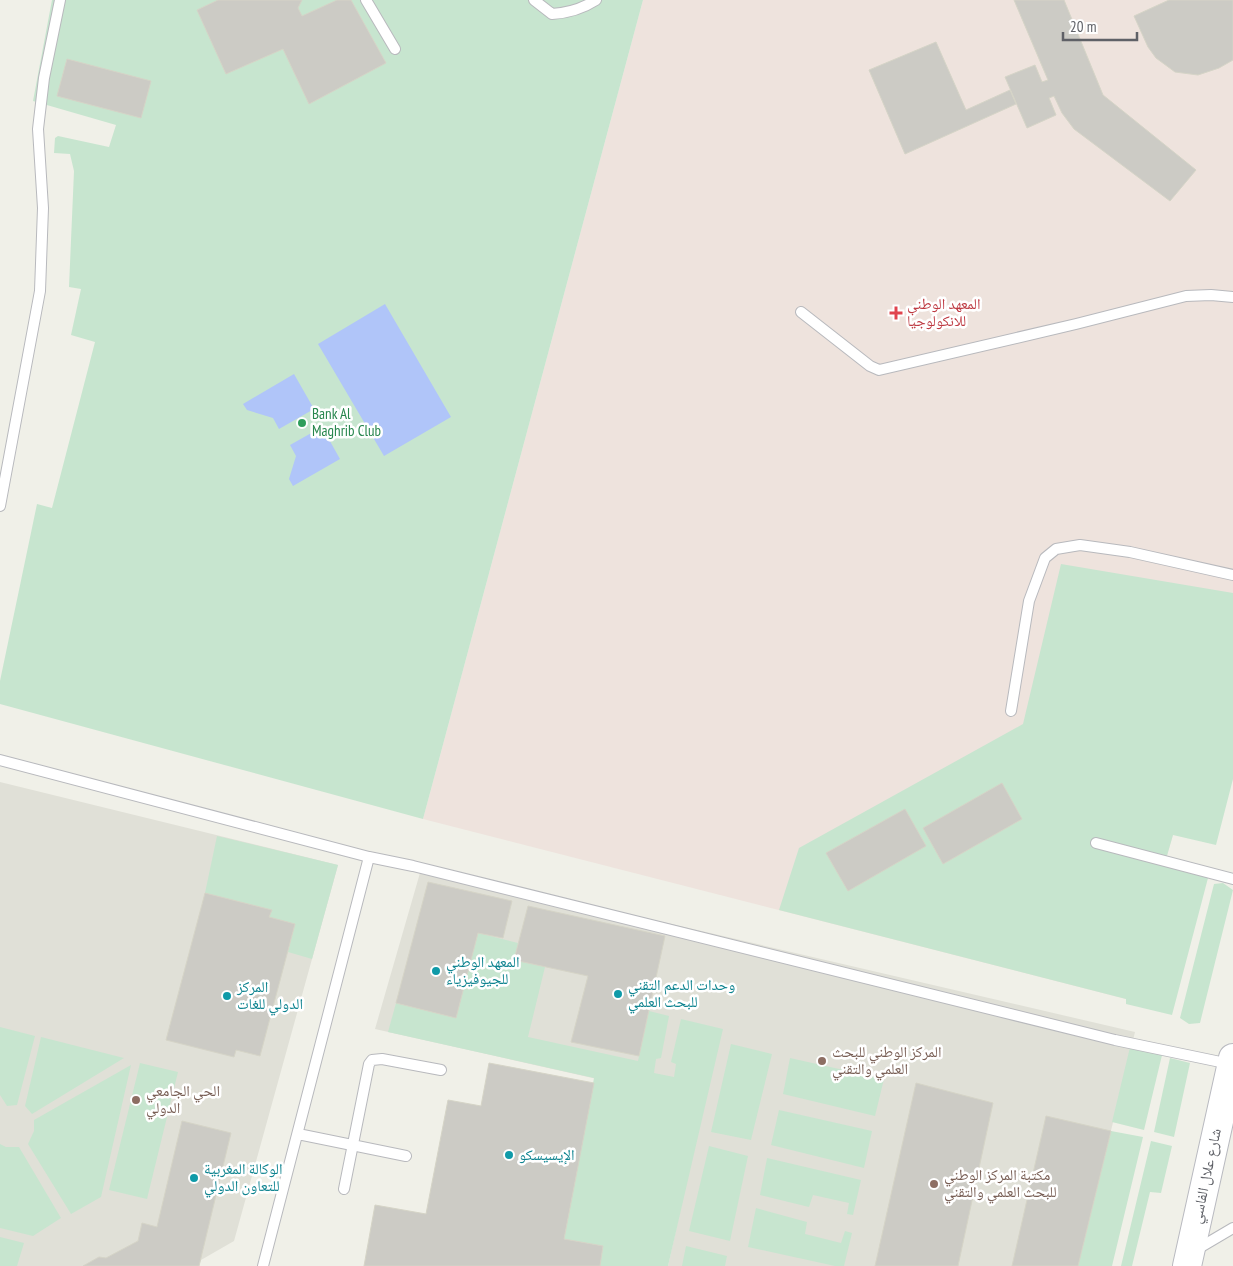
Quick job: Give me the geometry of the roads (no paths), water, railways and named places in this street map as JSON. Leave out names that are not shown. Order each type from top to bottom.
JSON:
[{"type":"street","name":"شارع علال الفاسي","points":[[1188,1260],[1232,1061]]},
{"type":"lane","points":[[0,506],[40,291],[43,208],[38,129],[44,78],[60,0]]},
{"type":"lane","points":[[366,0],[395,49]]},
{"type":"lane","points":[[534,0],[552,14],[566,13],[586,6],[596,0]]},
{"type":"lane","points":[[801,312],[870,366],[879,370],[1186,296],[1211,295],[1233,297]]},
{"type":"lane","points":[[1011,711],[1029,601],[1046,558],[1056,549],[1080,545],[1130,552],[1233,575]]},
{"type":"lane","points":[[0,760],[368,857],[413,866],[1115,1040],[1232,1061]]},
{"type":"lane","points":[[1096,843],[1233,880]]},
{"type":"lane","points":[[263,1266],[368,857]]},
{"type":"lane","points":[[344,1189],[367,1069],[372,1060],[382,1059],[441,1070]]},
{"type":"lane","points":[[298,1134],[406,1156]]},
{"type":"lane","points":[[1188,1260],[1233,1228]]},
{"type":"water","points":[[385,304],[451,417],[384,456],[318,344]]},
{"type":"water","points":[[294,374],[314,409],[279,429],[273,418],[247,410],[243,404]]},
{"type":"water","points":[[322,427],[340,459],[293,486],[289,479],[296,456],[290,445]]},
{"type":"place","name":"المعهد الوطني للانكولوجيا","points":[[896,313]]},
{"type":"place","name":"Bank Al Maghrib Club","points":[[302,423]]},
{"type":"place","name":"المعهد الوطني للجيوفيزياء","points":[[436,971]]},
{"type":"place","name":"وحدات الدعم التقني للبحث العلمي","points":[[618,994]]},
{"type":"place","name":"المركز الدولي للغات","points":[[227,996]]},
{"type":"place","name":"المركز الوطني للبحث العلمي والتقني","points":[[822,1061]]},
{"type":"place","name":"الحي الجامعي الدولي","points":[[136,1100]]},
{"type":"place","name":"اﻹيسيسكو","points":[[509,1155]]},
{"type":"place","name":"الوكالة المغربية للتعاون الدولي","points":[[194,1178]]},
{"type":"place","name":"مكتبة المركز الوطني للبحث العلمي والتقني","points":[[934,1184]]}]
